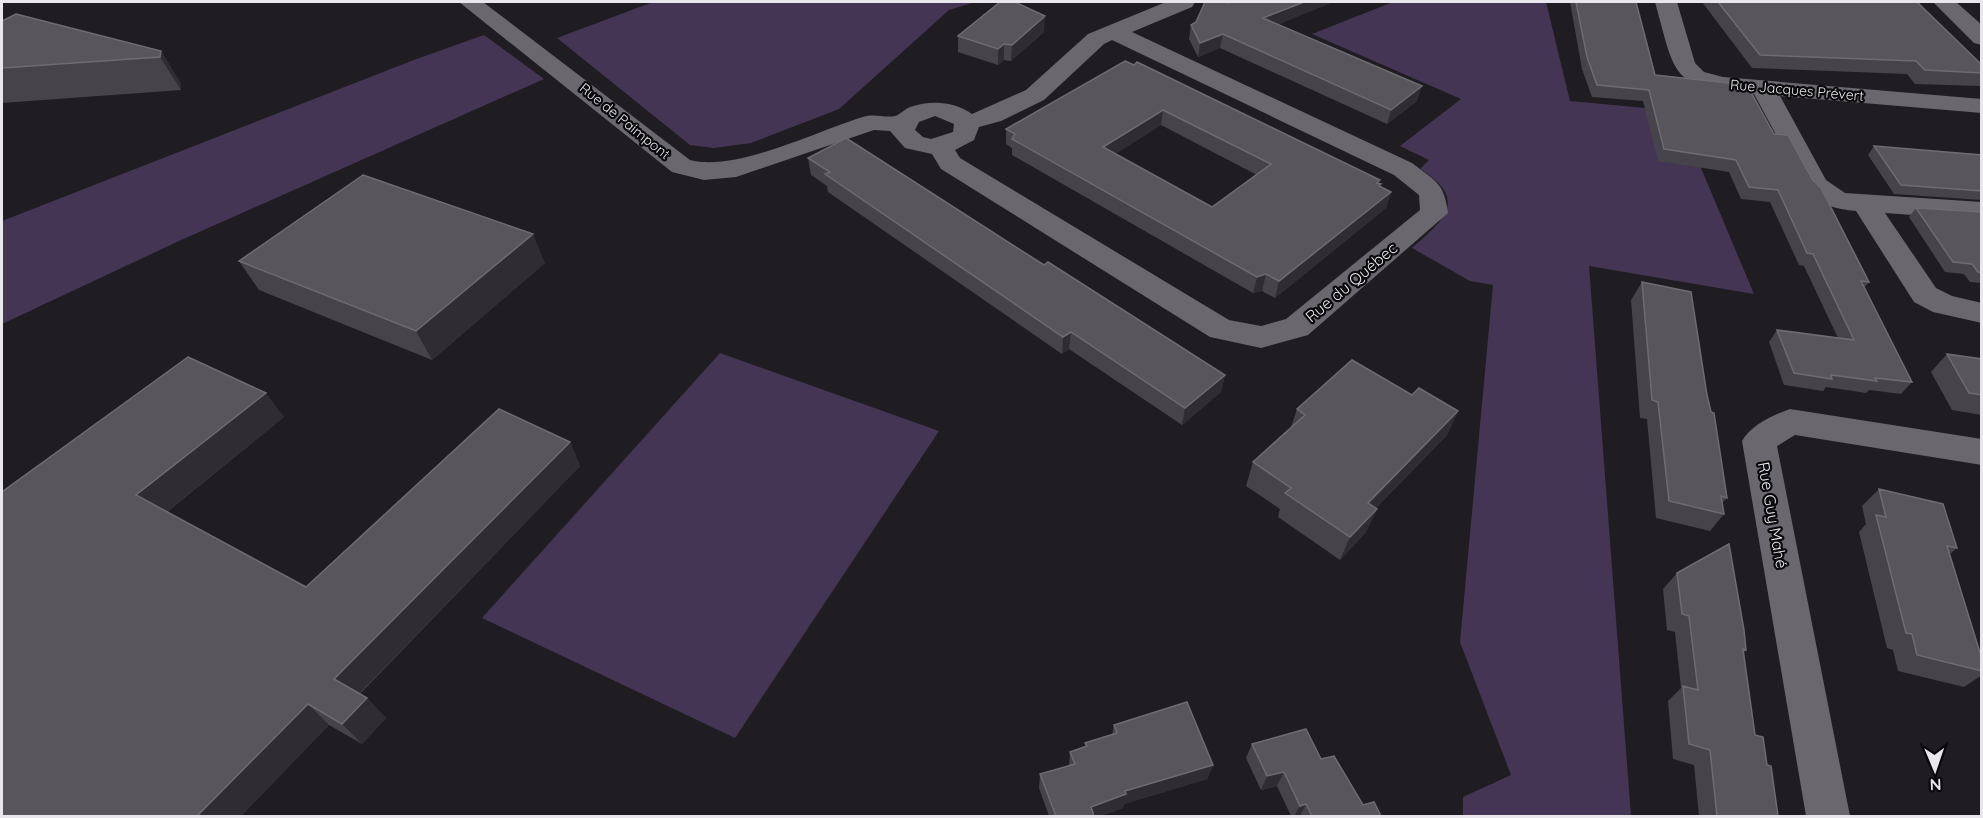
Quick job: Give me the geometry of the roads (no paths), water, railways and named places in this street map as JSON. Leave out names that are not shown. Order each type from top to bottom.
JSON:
[{"type":"street","name":"Rue de Paimpont","points":[[470,2],[681,166],[704,172],[736,169],[872,122],[903,124]]},
{"type":"street","points":[[967,123],[992,116],[1035,94],[1096,39],[1184,2]]},
{"type":"street","name":"Rue Jacques Prévert","points":[[1666,2],[1684,65],[1696,77],[1722,84],[1982,106]]},
{"type":"street","points":[[1944,2],[1982,38]]},
{"type":"street","name":"Rue du Québec","points":[[940,146],[950,163],[1221,329],[1261,337],[1297,327],[1434,213],[1432,192],[1404,169],[1113,32]]},
{"type":"street","points":[[1763,88],[1815,184],[1824,193],[1839,201],[1982,211]]},
{"type":"street","points":[[935,110],[955,113],[967,123],[965,135],[959,140],[940,146],[910,141],[902,130],[903,124],[915,114],[935,110]]},
{"type":"street","points":[[1865,203],[1925,295],[1944,305],[1982,313]]},
{"type":"street","name":"Rue Guy Mahé","points":[[1828,816],[1759,441],[1790,422],[1982,452]]}]
